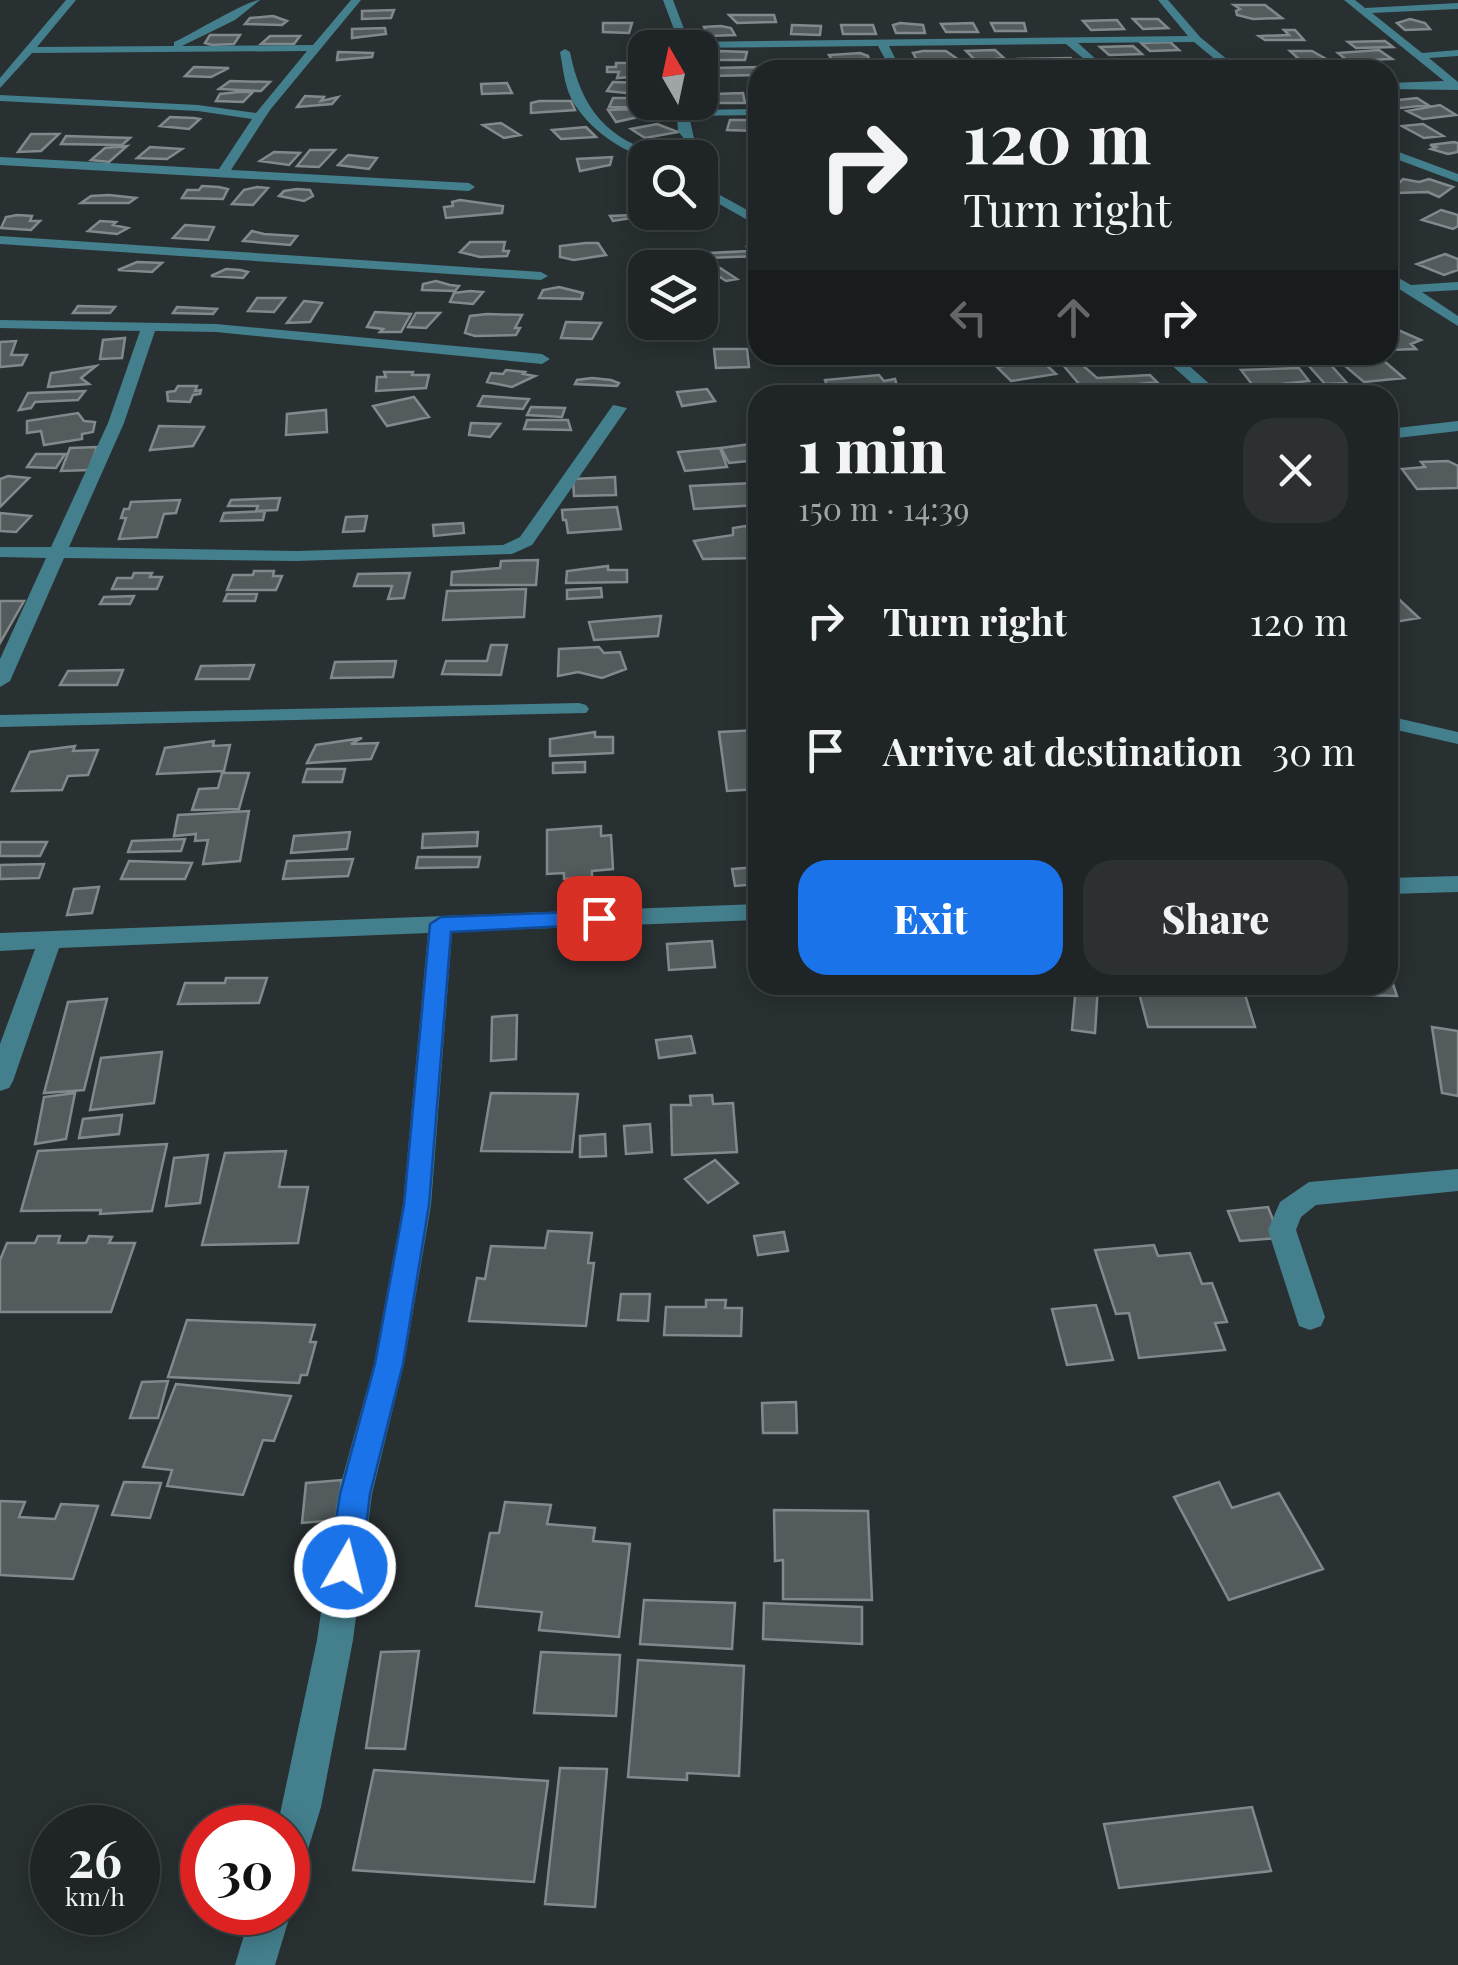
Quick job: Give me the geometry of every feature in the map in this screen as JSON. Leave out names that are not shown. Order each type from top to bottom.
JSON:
[{"type":"street","points":[[0,86],[71,0]]},
{"type":"street","points":[[168,48],[232,18],[255,0]]},
{"type":"street","points":[[223,173],[270,102],[356,0]]},
{"type":"street","points":[[668,0],[679,30]]},
{"type":"street","points":[[1162,0],[1196,39],[1222,60]]},
{"type":"street","points":[[1349,0],[1456,86]]},
{"type":"street","points":[[1363,11],[1458,6]]},
{"type":"street","points":[[718,45],[1196,39]]},
{"type":"street","points":[[1068,40],[1092,60]]},
{"type":"street","points":[[882,42],[891,60]]},
{"type":"street","points":[[30,50],[316,48]]},
{"type":"street","points":[[565,52],[576,98],[586,112],[628,144]]},
{"type":"street","points":[[1420,56],[1458,53]]},
{"type":"street","points":[[1398,86],[1456,86]]},
{"type":"street","points":[[0,98],[198,108],[259,117]]},
{"type":"street","points":[[198,108],[270,102]]},
{"type":"street","points":[[718,110],[748,111]]},
{"type":"street","points":[[1398,156],[1458,178]]},
{"type":"street","points":[[0,161],[469,187]]},
{"type":"street","points":[[1398,164],[1411,162]]},
{"type":"street","points":[[718,199],[748,216]]},
{"type":"street","points":[[0,240],[540,276]]},
{"type":"street","points":[[1398,283],[1458,322]]},
{"type":"street","points":[[1407,289],[1458,286]]},
{"type":"street","points":[[0,324],[216,328],[542,359]]},
{"type":"street","points":[[0,681],[116,423],[149,327]]},
{"type":"street","points":[[1180,365],[1202,385]]},
{"type":"street","points":[[0,552],[296,556],[506,550],[526,541],[619,408]]},
{"type":"street","points":[[1398,433],[1458,426]]},
{"type":"street","points":[[0,721],[579,709]]},
{"type":"street","points":[[1398,724],[1458,738]]},
{"type":"street","points":[[1398,886],[1458,884]]},
{"type":"street","points":[[0,942],[748,912]]},
{"type":"street","points":[[302,1805],[328,1677],[355,1494],[389,1364],[416,1205],[441,924]]},
{"type":"street","points":[[0,1082],[50,940]]},
{"type":"street","points":[[1310,1316],[1282,1230],[1290,1210],[1309,1194],[1458,1180]]},
{"type":"street","points":[[255,1965],[263,1935]]},
{"type":"building","points":[[1234,5],[1265,5],[1282,18],[1237,15],[1240,9]]},
{"type":"building","points":[[394,10],[391,18],[362,19],[362,11]]},
{"type":"building","points":[[729,15],[774,15],[776,22],[737,23]]},
{"type":"building","points":[[273,16],[287,21],[282,25],[245,24],[250,18]]},
{"type":"building","points":[[1133,19],[1158,19],[1168,28],[1143,29]]},
{"type":"building","points":[[1410,19],[1425,23],[1430,29],[1405,30],[1397,23]]},
{"type":"building","points":[[1117,20],[1124,29],[1091,30],[1083,21]]},
{"type":"building","points":[[603,23],[632,23],[628,33],[603,32]]},
{"type":"building","points":[[973,23],[978,32],[946,32],[941,24]]},
{"type":"building","points":[[991,23],[1024,23],[1026,31],[995,31]]},
{"type":"building","points":[[792,25],[821,26],[820,35],[791,34]]},
{"type":"building","points":[[841,25],[873,25],[876,34],[843,34]]},
{"type":"building","points":[[893,25],[923,25],[925,33],[896,33]]},
{"type":"building","points":[[704,27],[731,28],[735,35],[718,36],[718,30]]},
{"type":"building","points":[[385,28],[386,34],[352,38],[352,29]]},
{"type":"building","points":[[1284,30],[1295,30],[1304,40],[1265,40],[1259,36],[1289,35]]},
{"type":"building","points":[[210,35],[240,35],[234,44],[212,45],[205,43]]},
{"type":"building","points":[[270,36],[300,36],[294,44],[261,44]]},
{"type":"building","points":[[1385,41],[1393,47],[1356,48],[1348,42]]},
{"type":"building","points":[[1170,42],[1179,50],[1150,51],[1141,43]]},
{"type":"building","points":[[1133,46],[1142,54],[1109,55],[1100,47]]},
{"type":"building","points":[[995,50],[1004,58],[975,60],[966,51]]},
{"type":"building","points":[[1379,50],[1392,59],[1347,60],[1338,53]]},
{"type":"building","points":[[720,51],[747,52],[745,60],[718,60]]},
{"type":"building","points":[[946,51],[959,60],[917,60],[913,53]]},
{"type":"building","points":[[1290,51],[1312,51],[1328,60],[1300,60]]},
{"type":"building","points":[[338,52],[373,53],[372,57],[337,60]]},
{"type":"building","points":[[860,53],[869,59],[832,60],[829,55]]},
{"type":"building","points":[[1071,58],[1072,60],[1020,60]]},
{"type":"building","points":[[616,63],[628,63],[628,77],[617,78],[619,72],[607,72],[607,67],[616,67]]},
{"type":"building","points":[[194,67],[229,68],[211,77],[185,76]]},
{"type":"building","points":[[748,67],[748,75],[718,76],[718,68]]},
{"type":"building","points":[[230,81],[270,82],[261,91],[219,89]]},
{"type":"building","points":[[613,82],[628,82],[628,93],[607,91]]},
{"type":"building","points":[[507,83],[512,93],[482,94],[481,84]]},
{"type":"building","points":[[253,92],[243,102],[216,101],[220,94]]},
{"type":"building","points":[[743,93],[745,103],[719,103],[718,94]]},
{"type":"building","points":[[305,96],[324,97],[321,101],[338,97],[332,104],[297,107]]},
{"type":"building","points":[[613,98],[628,98],[628,107],[609,107]]},
{"type":"building","points":[[1417,98],[1428,105],[1401,108],[1398,100]]},
{"type":"building","points":[[571,101],[575,110],[531,113],[531,103]]},
{"type":"building","points":[[1440,105],[1456,115],[1423,119],[1407,111]]},
{"type":"building","points":[[628,109],[628,119],[616,122],[608,110]]},
{"type":"building","points":[[170,117],[200,119],[189,129],[160,126]]},
{"type":"building","points":[[730,120],[748,120],[748,131],[727,130]]},
{"type":"building","points":[[501,123],[520,135],[504,138],[483,125]]},
{"type":"building","points":[[657,124],[678,132],[645,138],[631,129]]},
{"type":"building","points":[[1423,124],[1443,136],[1424,138],[1402,126]]},
{"type":"building","points":[[586,127],[596,137],[561,139],[552,130]]},
{"type":"building","points":[[31,134],[59,134],[41,151],[18,152]]},
{"type":"building","points":[[66,136],[130,138],[122,145],[61,144]]},
{"type":"building","points":[[1458,143],[1458,152],[1448,154],[1431,149],[1436,147],[1430,145]]},
{"type":"building","points":[[127,146],[109,162],[91,160],[105,148]]},
{"type":"building","points":[[150,147],[182,149],[167,159],[137,158]]},
{"type":"building","points":[[310,150],[335,150],[319,167],[297,166]]},
{"type":"building","points":[[274,152],[300,153],[289,165],[260,161]]},
{"type":"building","points":[[348,155],[377,158],[369,169],[338,165]]},
{"type":"building","points":[[612,157],[610,165],[580,171],[577,159]]},
{"type":"building","points":[[1403,179],[1429,179],[1453,187],[1439,197],[1428,192],[1398,193],[1398,184]]},
{"type":"building","points":[[202,186],[228,189],[223,199],[182,198],[187,190],[199,190]]},
{"type":"building","points":[[268,188],[253,205],[232,204],[244,190]]},
{"type":"building","points":[[310,190],[313,196],[304,201],[279,196],[284,191]]},
{"type":"building","points":[[91,196],[136,198],[129,203],[81,203]]},
{"type":"building","points":[[460,200],[503,206],[502,213],[446,218],[444,207]]},
{"type":"building","points":[[1441,210],[1458,215],[1458,226],[1453,229],[1422,220]]},
{"type":"building","points":[[17,215],[40,221],[31,230],[1,228],[6,217]]},
{"type":"building","points":[[628,215],[628,219],[613,221],[610,216]]},
{"type":"building","points":[[100,221],[128,228],[117,234],[88,231]]},
{"type":"building","points":[[185,225],[214,227],[208,240],[173,238]]},
{"type":"building","points":[[252,231],[297,236],[290,245],[243,241]]},
{"type":"building","points":[[470,242],[505,242],[503,251],[509,251],[507,256],[480,257],[460,252]]},
{"type":"building","points":[[598,243],[606,255],[574,260],[560,257],[560,246]]},
{"type":"building","points":[[748,251],[748,256],[718,258],[718,253]]},
{"type":"building","points":[[1445,254],[1458,259],[1458,270],[1444,275],[1417,264]]},
{"type":"building","points":[[137,262],[162,263],[152,272],[118,270]]},
{"type":"building","points":[[718,267],[737,279],[726,281],[718,276]]},
{"type":"building","points":[[226,269],[248,272],[243,278],[211,276]]},
{"type":"building","points":[[436,281],[459,286],[455,291],[422,290],[423,284]]},
{"type":"building","points":[[559,287],[583,293],[581,299],[539,298],[543,290]]},
{"type":"building","points":[[483,292],[473,304],[450,302],[454,293]]},
{"type":"building","points":[[257,298],[285,298],[274,312],[248,311]]},
{"type":"building","points":[[304,301],[322,303],[310,322],[287,323]]},
{"type":"building","points":[[78,306],[115,307],[110,313],[73,313]]},
{"type":"building","points":[[177,307],[217,309],[213,314],[173,313]]},
{"type":"building","points":[[375,312],[411,314],[401,332],[380,332],[383,329],[367,327]]},
{"type":"building","points":[[416,313],[440,313],[426,328],[408,327]]},
{"type":"building","points":[[522,315],[515,328],[520,328],[516,335],[465,333],[470,316]]},
{"type":"building","points":[[566,322],[601,323],[592,339],[561,338]]},
{"type":"building","points":[[1398,330],[1421,340],[1411,344],[1416,349],[1398,350]]},
{"type":"building","points":[[125,338],[122,358],[100,359],[103,340]]},
{"type":"building","points":[[16,341],[11,355],[27,355],[22,365],[0,367],[0,342]]},
{"type":"building","points":[[714,349],[747,349],[749,367],[716,368]]},
{"type":"building","points":[[1046,365],[1056,374],[1011,381],[997,367]]},
{"type":"building","points":[[1063,365],[1082,365],[1097,378],[1150,375],[1157,382],[1130,385],[1080,385]]},
{"type":"building","points":[[1308,365],[1331,365],[1347,383],[1325,384]]},
{"type":"building","points":[[1389,365],[1404,378],[1364,382],[1345,366]]},
{"type":"building","points":[[96,366],[81,378],[89,384],[48,387],[51,373]]},
{"type":"building","points":[[1299,368],[1309,381],[1252,385],[1241,370]]},
{"type":"building","points":[[506,370],[535,376],[512,387],[487,382],[491,373],[503,374]]},
{"type":"building","points":[[384,372],[429,375],[426,388],[376,391],[377,377],[386,377]]},
{"type":"building","points":[[879,375],[884,381],[895,379],[897,385],[827,385],[825,380]]},
{"type":"building","points":[[592,378],[619,383],[575,384],[577,380]]},
{"type":"building","points":[[178,386],[197,386],[195,391],[201,390],[200,394],[193,395],[190,402],[168,401],[167,392]]},
{"type":"building","points":[[707,389],[715,401],[682,406],[677,392]]},
{"type":"building","points":[[85,391],[78,400],[35,402],[31,408],[19,410],[28,393]]},
{"type":"building","points":[[483,396],[529,399],[523,409],[478,406]]},
{"type":"building","points":[[414,397],[429,417],[387,426],[373,406]]},
{"type":"building","points":[[531,407],[565,408],[562,417],[527,415]]},
{"type":"building","points":[[326,410],[327,432],[286,435],[287,414]]},
{"type":"building","points":[[78,413],[84,421],[95,422],[93,432],[82,434],[82,439],[44,445],[41,431],[27,433],[27,421]]},
{"type":"building","points":[[527,420],[568,420],[571,430],[524,429]]},
{"type":"building","points":[[471,423],[500,424],[490,437],[469,435]]},
{"type":"building","points":[[159,426],[204,427],[193,446],[150,450]]},
{"type":"building","points":[[748,444],[748,461],[729,463],[721,448]]},
{"type":"building","points":[[97,447],[89,470],[61,471],[70,448]]},
{"type":"building","points":[[720,448],[727,467],[685,471],[678,452]]},
{"type":"building","points":[[36,454],[65,454],[56,468],[27,467]]},
{"type":"building","points":[[1448,461],[1458,466],[1458,488],[1417,489],[1402,469],[1425,467],[1421,462]]},
{"type":"building","points":[[615,477],[616,495],[574,496],[573,479]]},
{"type":"building","points":[[29,478],[0,507],[0,479]]},
{"type":"building","points":[[748,483],[748,506],[694,509],[690,486]]},
{"type":"building","points":[[280,498],[277,510],[228,506],[231,500]]},
{"type":"building","points":[[180,500],[176,513],[164,514],[157,537],[119,539],[126,518],[121,518],[131,502]]},
{"type":"building","points":[[617,507],[621,529],[568,533],[563,520],[562,510]]},
{"type":"building","points":[[265,511],[263,520],[221,521],[224,513]]},
{"type":"building","points":[[0,513],[31,516],[16,532],[0,531]]},
{"type":"building","points":[[367,516],[364,531],[343,532],[346,517]]},
{"type":"building","points":[[463,523],[464,533],[434,536],[433,525]]},
{"type":"building","points":[[733,528],[748,529],[748,558],[703,559],[694,541],[733,535]]},
{"type":"building","points":[[538,560],[536,585],[451,585],[452,572],[500,568],[501,561]]},
{"type":"building","points":[[608,566],[608,570],[627,570],[627,582],[566,583],[567,571]]},
{"type":"building","points":[[254,571],[274,571],[273,576],[282,576],[276,590],[227,590],[233,575],[253,575]]},
{"type":"building","points":[[134,573],[162,577],[157,589],[112,589],[117,578],[132,578]]},
{"type":"building","points":[[410,573],[404,598],[388,599],[392,586],[354,586],[358,574]]},
{"type":"building","points":[[601,588],[602,597],[567,599],[567,590]]},
{"type":"building","points":[[526,589],[524,617],[443,620],[447,591]]},
{"type":"building","points":[[227,594],[257,594],[255,601],[224,601]]},
{"type":"building","points":[[134,596],[130,604],[100,604],[104,597]]},
{"type":"building","points":[[1398,598],[1419,618],[1398,621]]},
{"type":"building","points":[[0,601],[24,601],[0,643]]},
{"type":"building","points":[[661,616],[658,636],[594,640],[589,622]]},
{"type":"building","points":[[491,645],[507,645],[501,675],[442,674],[446,661],[487,661]]},
{"type":"building","points":[[599,647],[604,653],[620,652],[626,669],[602,678],[578,672],[558,676],[559,649]]},
{"type":"building","points":[[396,661],[393,677],[331,678],[335,662]]},
{"type":"building","points":[[254,665],[249,679],[196,679],[201,666]]},
{"type":"building","points":[[123,670],[117,685],[60,685],[68,671]]},
{"type":"building","points":[[748,731],[748,790],[727,791],[719,732]]},
{"type":"building","points":[[595,732],[595,737],[613,737],[613,753],[550,756],[550,739]]},
{"type":"building","points":[[362,738],[351,744],[378,743],[371,759],[307,763],[316,745]]},
{"type":"building","points":[[214,741],[213,746],[230,745],[224,771],[157,774],[165,748]]},
{"type":"building","points":[[75,746],[73,751],[98,750],[88,775],[68,776],[62,790],[12,791],[30,752]]},
{"type":"building","points":[[585,762],[585,772],[553,773],[553,763]]},
{"type":"building","points":[[307,769],[345,769],[342,782],[303,782]]},
{"type":"building","points":[[222,773],[249,773],[239,809],[192,810],[199,789],[218,788]]},
{"type":"building","points":[[249,811],[240,861],[203,864],[208,840],[195,841],[196,834],[174,836],[178,815]]},
{"type":"building","points":[[601,826],[601,836],[611,835],[613,869],[592,871],[592,877],[564,879],[564,873],[547,874],[547,830]]},
{"type":"building","points":[[350,832],[347,849],[291,853],[294,836]]},
{"type":"building","points":[[478,832],[477,846],[422,848],[423,834]]},
{"type":"building","points":[[185,839],[181,851],[128,852],[132,841]]},
{"type":"building","points":[[0,842],[47,842],[40,856],[0,856]]},
{"type":"building","points":[[418,857],[480,857],[478,867],[416,868]]},
{"type":"building","points":[[353,859],[348,876],[283,879],[287,861]]},
{"type":"building","points":[[129,861],[192,863],[185,879],[121,879]]},
{"type":"building","points":[[44,864],[39,878],[0,879],[0,865]]},
{"type":"building","points":[[748,868],[748,885],[735,886],[732,869]]},
{"type":"building","points":[[99,887],[92,913],[67,915],[74,889]]},
{"type":"building","points":[[712,941],[715,967],[669,970],[667,944]]},
{"type":"building","points":[[226,978],[267,978],[259,1003],[178,1004],[185,983],[225,983]]},
{"type":"building","points":[[1075,995],[1097,995],[1095,1033],[1072,1030]]},
{"type":"building","points":[[1140,995],[1245,995],[1255,1027],[1148,1027]]},
{"type":"building","points":[[107,999],[84,1090],[44,1093],[68,1002]]},
{"type":"building","points":[[517,1015],[516,1059],[491,1061],[492,1017]]},
{"type":"building","points":[[1432,1027],[1458,1031],[1458,1096],[1442,1093]]},
{"type":"building","points":[[691,1036],[695,1053],[659,1058],[656,1040]]},
{"type":"building","points":[[162,1052],[154,1103],[90,1110],[101,1058]]},
{"type":"building","points":[[75,1093],[66,1139],[35,1144],[44,1097]]},
{"type":"building","points":[[491,1093],[578,1094],[572,1152],[481,1151]]},
{"type":"building","points":[[712,1095],[713,1104],[733,1103],[737,1152],[672,1155],[671,1105],[691,1105],[690,1096]]},
{"type":"building","points":[[122,1115],[119,1134],[79,1138],[83,1119]]},
{"type":"building","points":[[650,1124],[652,1152],[626,1154],[624,1126]]},
{"type":"building","points":[[605,1134],[606,1156],[580,1157],[580,1136]]},
{"type":"building","points":[[167,1144],[152,1211],[21,1211],[38,1151]]},
{"type":"building","points":[[286,1151],[279,1187],[308,1187],[298,1243],[202,1245],[225,1153]]},
{"type":"building","points":[[208,1155],[200,1203],[166,1206],[174,1158]]},
{"type":"building","points":[[715,1160],[738,1183],[708,1203],[685,1179]]},
{"type":"building","points":[[1268,1207],[1280,1238],[1240,1241],[1228,1211]]},
{"type":"building","points":[[548,1231],[592,1233],[588,1263],[594,1263],[586,1326],[469,1321],[477,1278],[485,1279],[491,1246],[545,1248]]},
{"type":"building","points":[[784,1232],[788,1251],[758,1255],[754,1236]]},
{"type":"building","points":[[38,1236],[60,1236],[58,1243],[86,1243],[89,1236],[112,1237],[109,1243],[135,1243],[111,1312],[0,1312],[0,1260],[7,1243],[35,1243]]},
{"type":"building","points":[[1154,1245],[1158,1256],[1190,1253],[1202,1284],[1212,1283],[1227,1322],[1215,1323],[1225,1350],[1139,1358],[1129,1313],[1116,1314],[1095,1250]]},
{"type":"building","points":[[621,1294],[650,1294],[648,1321],[618,1320]]},
{"type":"building","points":[[706,1300],[726,1300],[725,1308],[742,1308],[741,1336],[664,1335],[666,1307],[706,1307]]},
{"type":"building","points":[[1096,1305],[1113,1360],[1067,1365],[1052,1309]]},
{"type":"building","points":[[187,1320],[315,1325],[310,1342],[316,1342],[307,1375],[301,1375],[299,1383],[168,1377]]},
{"type":"building","points":[[168,1381],[158,1418],[130,1418],[142,1382]]},
{"type":"building","points":[[176,1384],[291,1396],[274,1441],[263,1440],[243,1495],[167,1486],[172,1470],[143,1467]]},
{"type":"building","points":[[796,1402],[797,1433],[763,1433],[762,1403]]},
{"type":"building","points":[[342,1480],[337,1520],[302,1523],[306,1483]]},
{"type":"building","points":[[124,1482],[161,1483],[150,1518],[112,1515]]},
{"type":"building","points":[[1219,1482],[1232,1508],[1279,1493],[1323,1569],[1229,1600],[1174,1497]]},
{"type":"building","points":[[0,1501],[25,1502],[19,1517],[55,1519],[61,1504],[98,1506],[73,1579],[0,1575]]},
{"type":"building","points":[[505,1502],[551,1505],[547,1524],[595,1528],[593,1541],[630,1544],[619,1637],[539,1630],[542,1612],[476,1606],[490,1533],[499,1533]]},
{"type":"building","points":[[774,1510],[868,1511],[872,1600],[783,1599],[783,1560],[775,1561]]},
{"type":"building","points":[[644,1600],[735,1603],[732,1649],[640,1644]]},
{"type":"building","points":[[764,1603],[862,1607],[862,1644],[763,1639]]},
{"type":"building","points":[[419,1651],[405,1749],[366,1748],[381,1652]]},
{"type":"building","points":[[541,1652],[620,1655],[616,1716],[534,1713]]},
{"type":"building","points":[[638,1660],[744,1666],[739,1776],[687,1773],[687,1780],[628,1777]]},
{"type":"building","points":[[560,1768],[607,1769],[595,1907],[545,1904]]},
{"type":"building","points":[[374,1770],[548,1781],[534,1882],[353,1870]]},
{"type":"building","points":[[1252,1807],[1271,1871],[1119,1888],[1104,1824]]},
{"type":"route","points":[[345,1567],[355,1494],[389,1364],[416,1205],[441,924],[599,918]]}]
